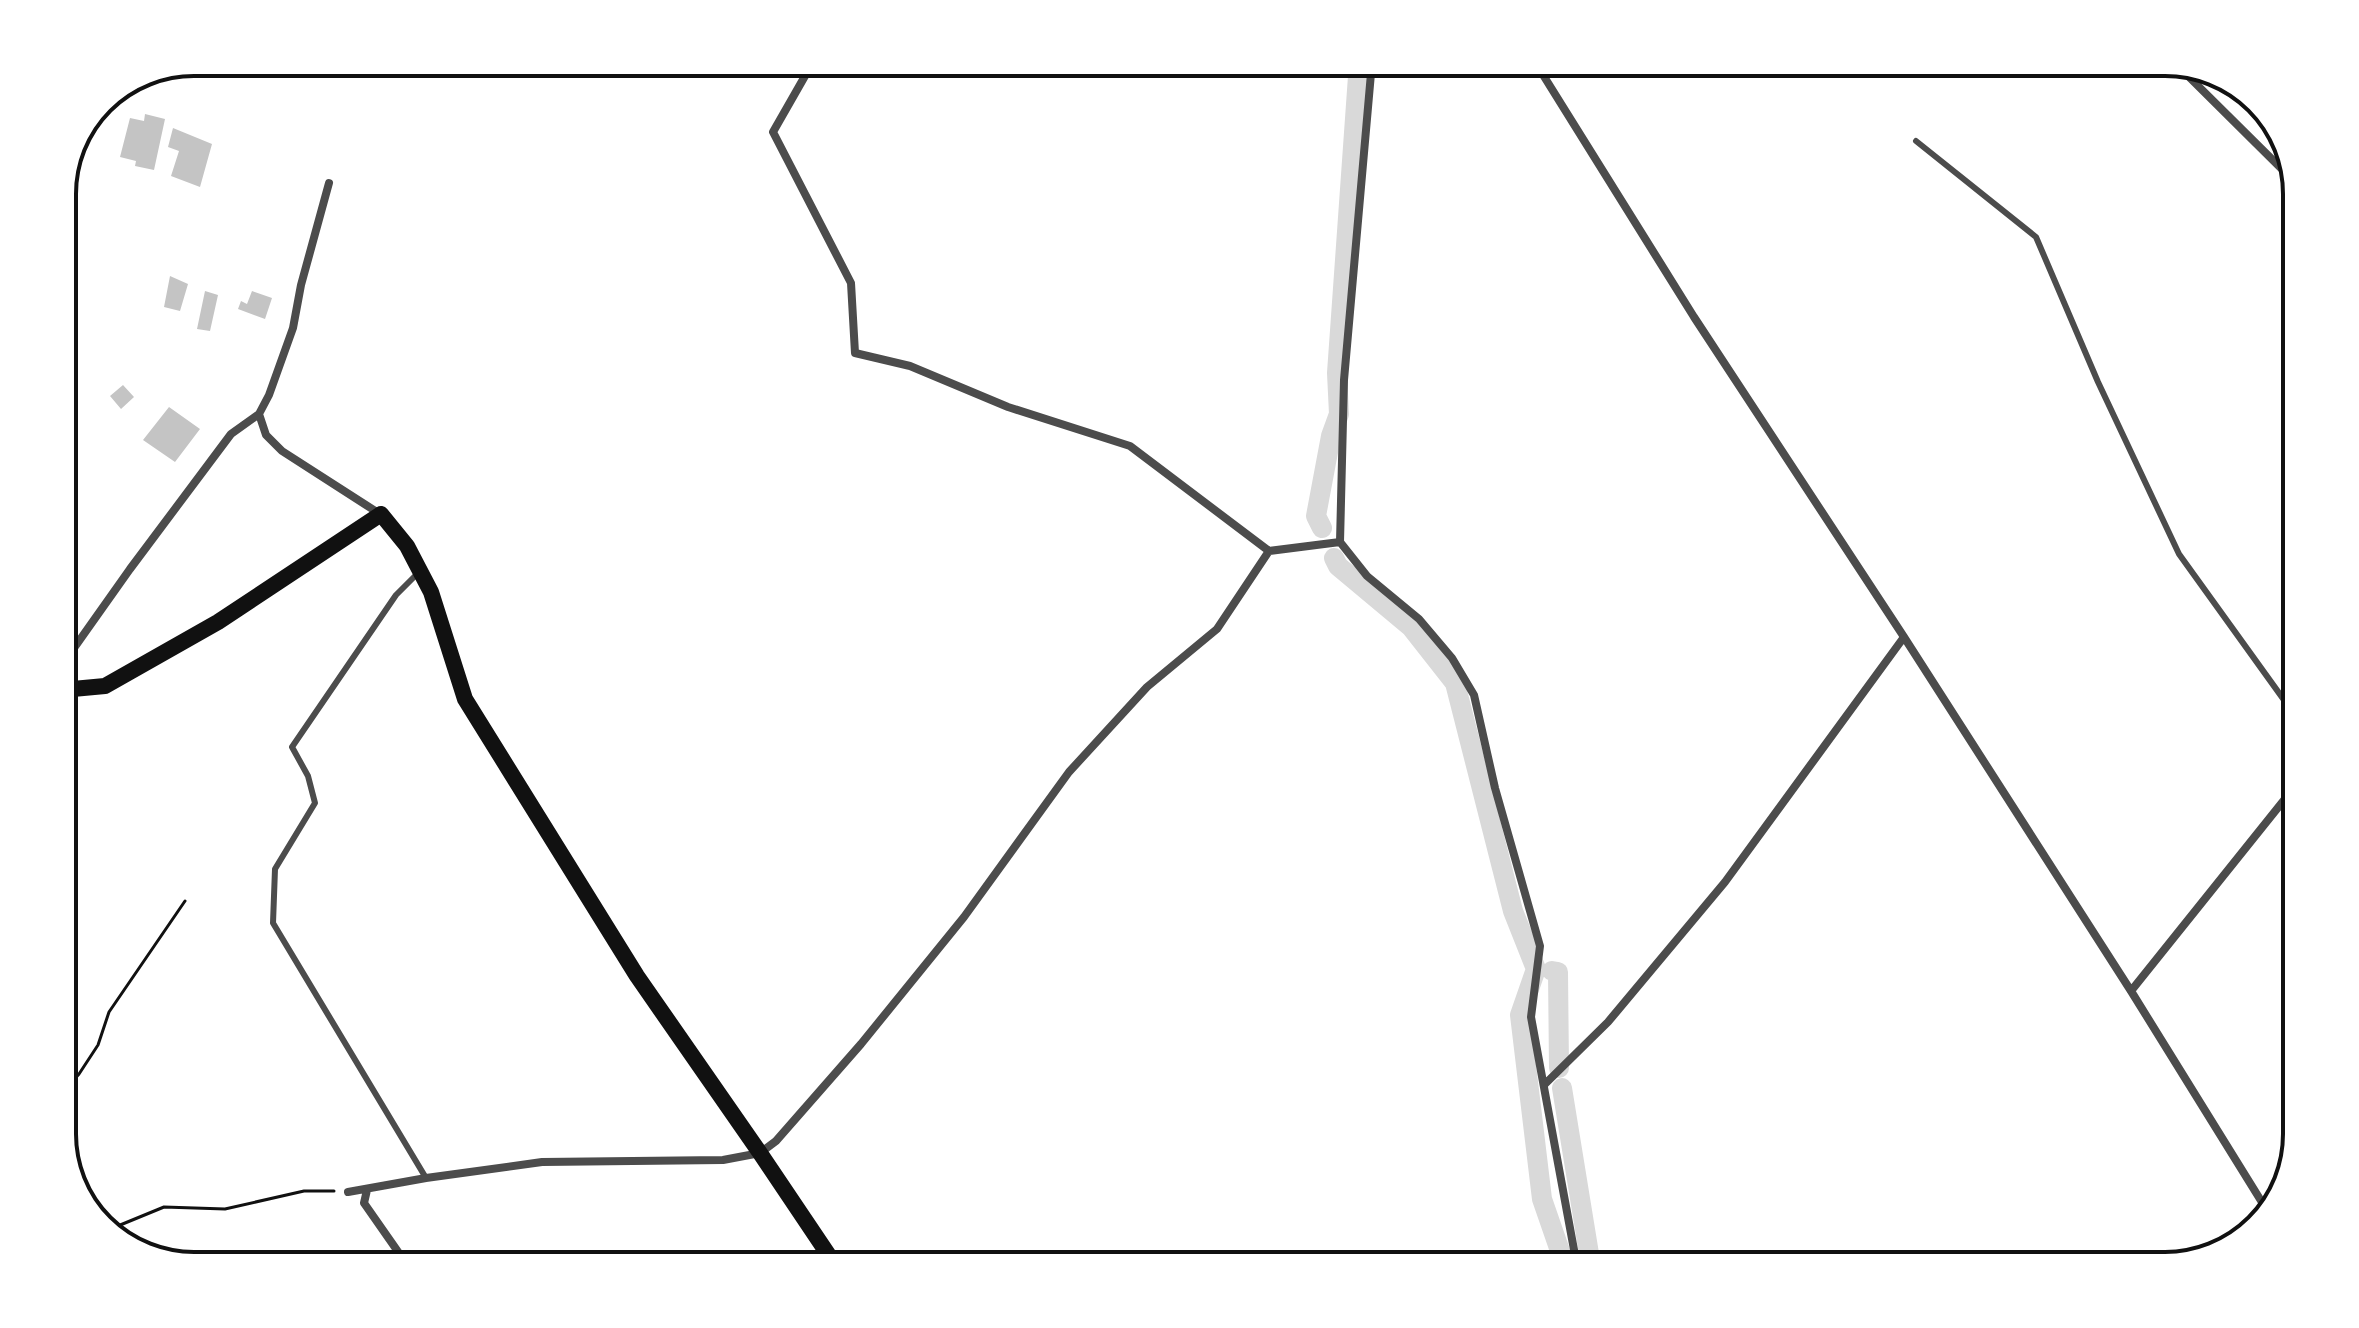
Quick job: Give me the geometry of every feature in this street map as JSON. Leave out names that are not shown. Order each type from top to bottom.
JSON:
[{"type":"main road","points":[[76,689],[105,686],[218,622],[381,514],[407,546],[431,592],[465,699],[637,976],[827,1252]]},
{"type":"street","points":[[805,76],[773,132],[851,283],[855,353],[910,366],[1008,407],[1130,446],[1269,551],[1340,542]]},
{"type":"street","points":[[1371,76],[1344,380],[1340,542],[1367,576],[1419,619],[1452,658],[1474,695],[1495,788],[1540,946],[1531,1017],[1574,1252]]},
{"type":"street","points":[[1544,76],[1694,317],[2131,991],[2262,1202]]},
{"type":"street","points":[[2191,79],[2280,167]]},
{"type":"street","points":[[76,645],[231,434],[259,414],[293,328],[301,285],[329,183]]},
{"type":"street","points":[[259,414],[266,435],[282,451],[381,514]]},
{"type":"street","points":[[348,1192],[542,1162],[723,1160],[760,1153],[776,1141],[861,1044],[964,917],[1069,772],[1147,687],[1217,629],[1269,551]]},
{"type":"street","points":[[1544,1085],[1608,1022],[1725,882],[1904,637]]},
{"type":"street","points":[[2131,991],[2283,801]]},
{"type":"street","points":[[367,1190],[364,1203],[398,1252]]},
{"type":"lane","points":[[1916,141],[2036,237],[2098,382],[2179,554],[2283,699]]},
{"type":"lane","points":[[419,571],[396,595],[292,747],[308,776],[315,803],[275,869],[273,923],[426,1178]]},
{"type":"path","points":[[76,1077],[98,1045],[109,1012],[185,901]]},
{"type":"path","points":[[119,1225],[164,1207],[225,1209],[304,1191],[348,1192]]},
{"type":"building","points":[[145,114],[165,119],[154,170],[135,166],[136,161],[120,157],[130,118],[144,121]]},
{"type":"building","points":[[173,128],[212,144],[200,187],[171,176],[179,151],[168,147]]},
{"type":"building","points":[[170,276],[188,284],[180,311],[164,307]]},
{"type":"building","points":[[205,291],[218,295],[210,331],[197,329]]},
{"type":"building","points":[[252,291],[272,298],[265,319],[238,309],[241,301],[247,304]]},
{"type":"building","points":[[123,385],[134,397],[121,409],[110,396]]},
{"type":"building","points":[[169,407],[200,429],[175,462],[143,440]]},
{"type":"waterway","points":[[1322,528],[1316,516],[1331,436],[1339,414],[1337,373],[1358,76]]},
{"type":"waterway","points":[[1334,558],[1338,566],[1411,627],[1455,683],[1513,911],[1536,969],[1520,1015],[1542,1199],[1560,1252]]},
{"type":"waterway","points":[[1552,971],[1558,972],[1559,1068]]},
{"type":"waterway","points":[[1562,1088],[1589,1252]]}]
